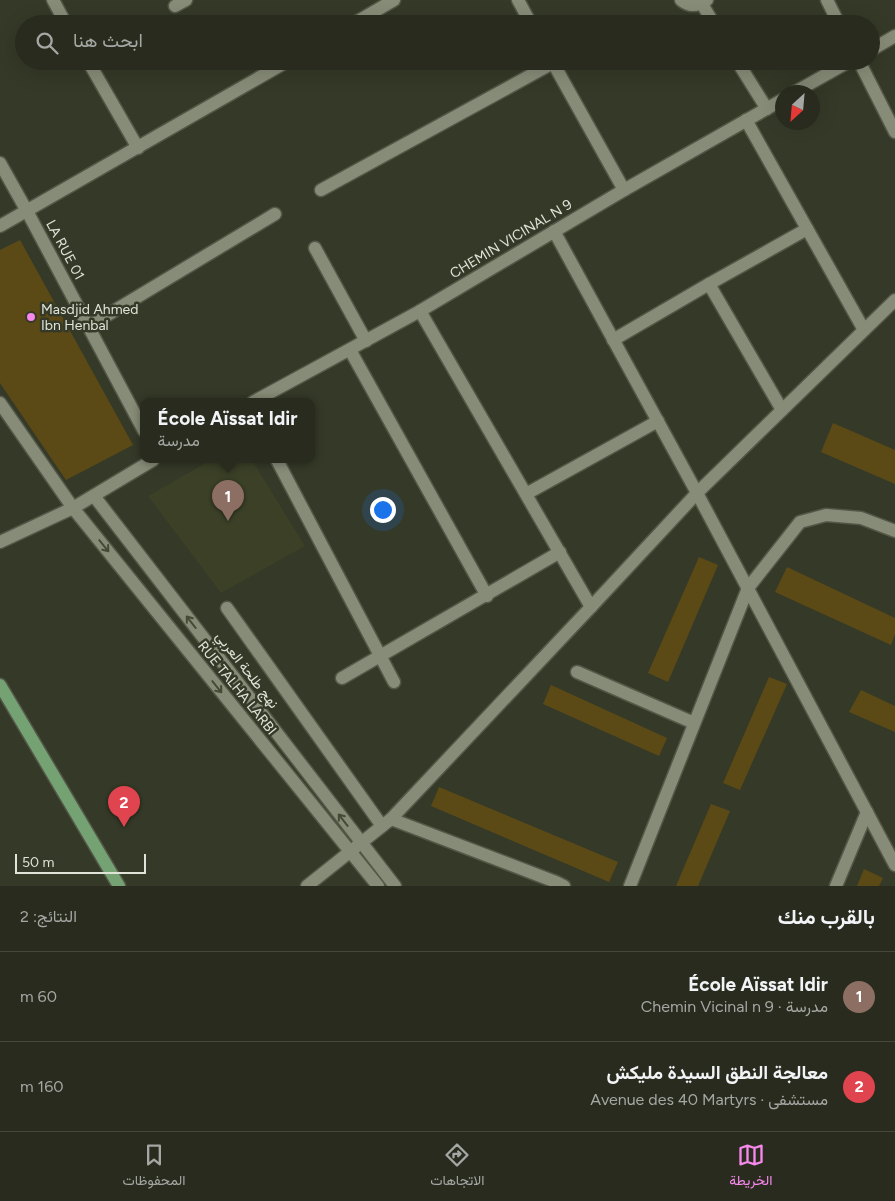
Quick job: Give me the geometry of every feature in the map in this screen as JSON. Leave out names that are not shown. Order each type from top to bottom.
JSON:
[{"type":"main road","points":[[0,685],[119,886]]},
{"type":"street","points":[[52,0],[61,15]]},
{"type":"street","points":[[368,15],[394,0]]},
{"type":"street","points":[[518,0],[526,15]]},
{"type":"street","points":[[681,0],[689,5],[704,2],[710,15]]},
{"type":"street","points":[[827,0],[835,15]]},
{"type":"street","points":[[880,45],[895,36]]},
{"type":"street","points":[[93,70],[138,148]]},
{"type":"street","points":[[0,226],[272,70]]},
{"type":"street","points":[[321,190],[538,70]]},
{"type":"street","points":[[556,70],[624,190]]},
{"type":"street","points":[[743,70],[767,109]]},
{"type":"street","points":[[807,85],[834,70]]},
{"type":"street","points":[[864,70],[895,132]]},
{"type":"street","name":"CHEMIN VICINAL N 9","points":[[260,398],[420,311],[624,190],[775,104]]},
{"type":"street","points":[[746,120],[864,330]]},
{"type":"street","name":"LA RUE 01","points":[[0,163],[140,424]]},
{"type":"street","points":[[88,326],[275,214]]},
{"type":"street","points":[[613,340],[807,229]]},
{"type":"street","points":[[554,231],[697,492],[895,865]]},
{"type":"street","points":[[315,248],[366,341]]},
{"type":"street","points":[[709,284],[782,410]]},
{"type":"street","points":[[307,886],[386,822],[591,607],[697,492],[895,300]]},
{"type":"street","points":[[420,311],[591,607]]},
{"type":"street","points":[[350,350],[487,596]]},
{"type":"street","points":[[0,403],[73,508]]},
{"type":"street","points":[[526,494],[658,421]]},
{"type":"street","points":[[0,542],[73,508],[148,463]]},
{"type":"street","points":[[278,463],[394,682]]},
{"type":"street","name":"نهج طلحة العربي","points":[[94,496],[395,886]]},
{"type":"street","name":"RUE TALHA LARBI","points":[[73,508],[378,886]]},
{"type":"street","points":[[630,886],[748,588],[800,522],[826,515],[862,518],[895,531]]},
{"type":"street","points":[[342,678],[487,596],[560,552]]},
{"type":"street","points":[[227,608],[386,822],[564,886]]},
{"type":"street","points":[[577,672],[694,723]]},
{"type":"street","points":[[836,886],[867,812]]},
{"type":"shaded area","points":[[206,463],[254,463],[305,546],[221,593],[148,496]]},
{"type":"building","name":"Masdjid Ahmed Ibn Henbal","points":[[20,240],[133,445],[66,480],[0,383],[0,250]]},
{"type":"building","points":[[833,423],[895,450],[895,484],[821,452]]},
{"type":"building","points":[[699,557],[718,565],[668,682],[648,673]]},
{"type":"building","points":[[787,567],[895,618],[895,634],[891,645],[775,592]]},
{"type":"building","points":[[769,677],[787,684],[740,790],[723,783]]},
{"type":"building","points":[[551,685],[667,738],[659,756],[543,704]]},
{"type":"building","points":[[861,690],[895,706],[895,732],[849,712]]},
{"type":"building","points":[[439,787],[618,862],[609,882],[431,806]]},
{"type":"building","points":[[711,804],[730,811],[698,886],[676,886]]},
{"type":"building","points":[[864,869],[883,878],[879,886],[857,886]]},
{"type":"place","name":"Masdjid Ahmed Ibn Henbal","points":[[31,317]]},
{"type":"place","name":"École Aïssat Idir","points":[[228,521]]},
{"type":"place","name":"معالجة النطق السيدة مليكش","points":[[124,827]]}]
